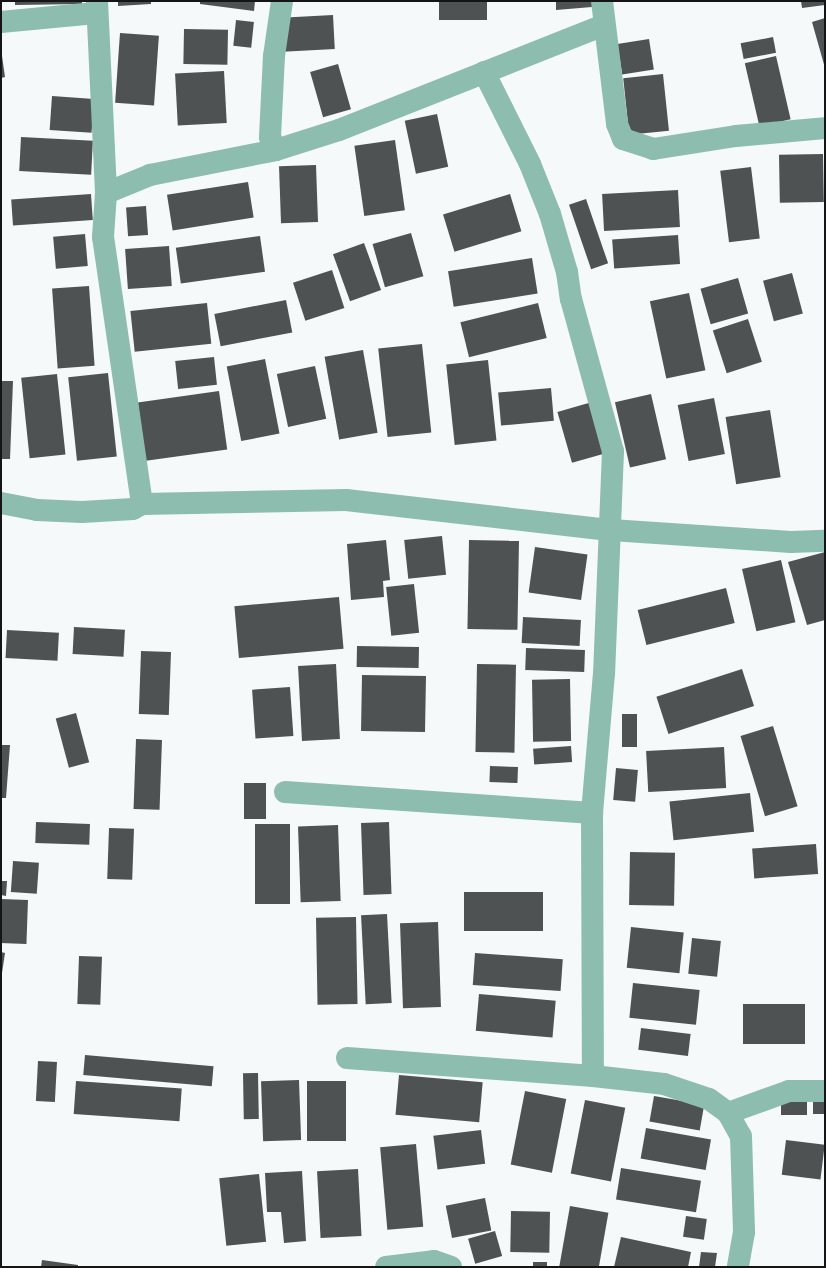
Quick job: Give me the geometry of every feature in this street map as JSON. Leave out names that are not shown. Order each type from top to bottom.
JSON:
[{"type":"street","points":[[276,150],[270,137],[274,56],[282,1]]},
{"type":"street","points":[[602,1],[617,124],[623,139],[653,149],[743,135],[825,128]]},
{"type":"street","points":[[1,22],[97,7],[106,193],[103,237],[142,504]]},
{"type":"street","points":[[106,193],[150,175],[276,150],[339,130],[604,25]]},
{"type":"street","points":[[484,72],[530,164],[550,214],[567,272],[571,299],[614,451],[604,673],[592,813],[593,1076]]},
{"type":"street","points":[[1,503],[37,510],[82,512],[133,509],[142,504],[346,500],[611,530],[791,542],[825,541]]},
{"type":"street","points":[[285,792],[592,813]]},
{"type":"street","points":[[347,1058],[593,1076],[664,1084],[709,1099],[728,1113],[741,1136],[744,1232],[738,1267]]},
{"type":"street","points":[[728,1113],[789,1091],[825,1091]]},
{"type":"street","points":[[386,1267],[434,1262],[451,1267]]},
{"type":"building","points":[[15,1],[82,1],[82,4],[15,5]]},
{"type":"building","points":[[118,1],[151,1],[151,4],[118,6]]},
{"type":"building","points":[[200,1],[255,1],[254,11],[200,4]]},
{"type":"building","points":[[439,1],[487,1],[487,20],[439,20]]},
{"type":"building","points":[[556,1],[592,1],[592,7],[556,10]]},
{"type":"building","points":[[801,1],[825,1],[825,5],[802,8]]},
{"type":"building","points":[[333,15],[335,49],[283,52],[281,18]]},
{"type":"building","points":[[825,18],[825,68],[812,22]]},
{"type":"building","points":[[236,20],[254,22],[251,48],[233,46]]},
{"type":"building","points":[[184,29],[228,30],[227,65],[183,64]]},
{"type":"building","points":[[120,33],[159,36],[154,106],[115,103]]},
{"type":"building","points":[[773,37],[776,53],[744,59],[741,43]]},
{"type":"building","points":[[649,39],[654,70],[622,75],[617,44]]},
{"type":"building","points":[[1,49],[5,77],[1,78]]},
{"type":"building","points":[[776,56],[791,119],[759,127],[745,63]]},
{"type":"building","points":[[338,64],[351,109],[323,117],[310,72]]},
{"type":"building","points":[[224,71],[227,123],[178,125],[175,74]]},
{"type":"building","points":[[663,74],[669,131],[629,135],[623,78]]},
{"type":"building","points":[[52,96],[94,99],[92,133],[50,130]]},
{"type":"building","points":[[437,114],[448,167],[416,174],[405,121]]},
{"type":"building","points":[[21,137],[93,141],[91,175],[19,171]]},
{"type":"building","points":[[395,140],[405,210],[364,216],[354,146]]},
{"type":"building","points":[[823,154],[824,202],[780,203],[779,155]]},
{"type":"building","points":[[316,165],[318,222],[281,223],[279,166]]},
{"type":"building","points":[[751,167],[760,238],[729,242],[720,171]]},
{"type":"building","points":[[248,182],[254,218],[173,230],[167,195]]},
{"type":"building","points":[[678,190],[680,227],[604,231],[602,194]]},
{"type":"building","points":[[91,194],[93,220],[13,226],[11,200]]},
{"type":"building","points":[[510,194],[521,231],[454,252],[443,214]]},
{"type":"building","points":[[586,199],[608,263],[591,269],[569,205]]},
{"type":"building","points":[[146,206],[148,235],[128,236],[126,207]]},
{"type":"building","points":[[411,233],[423,276],[385,287],[373,244]]},
{"type":"building","points":[[85,234],[88,266],[56,269],[53,237]]},
{"type":"building","points":[[678,235],[680,264],[614,269],[612,240]]},
{"type":"building","points":[[260,236],[265,272],[181,283],[176,248]]},
{"type":"building","points":[[364,243],[381,290],[350,301],[333,254]]},
{"type":"building","points":[[169,246],[172,286],[128,289],[125,249]]},
{"type":"building","points":[[532,258],[538,294],[454,307],[448,271]]},
{"type":"building","points":[[332,270],[344,308],[305,321],[293,283]]},
{"type":"building","points":[[792,273],[803,314],[774,321],[763,281]]},
{"type":"building","points":[[738,278],[748,314],[711,324],[701,289]]},
{"type":"building","points":[[89,286],[95,366],[58,368],[52,289]]},
{"type":"building","points":[[689,293],[705,370],[666,379],[650,301]]},
{"type":"building","points":[[286,300],[292,332],[221,346],[214,314]]},
{"type":"building","points":[[207,303],[211,344],[135,352],[130,311]]},
{"type":"building","points":[[538,303],[547,338],[469,357],[460,322]]},
{"type":"building","points":[[748,319],[762,362],[727,373],[713,330]]},
{"type":"building","points":[[422,344],[431,433],[388,437],[378,349]]},
{"type":"building","points":[[363,350],[378,433],[339,439],[325,357]]},
{"type":"building","points":[[214,357],[217,385],[178,389],[175,361]]},
{"type":"building","points":[[265,359],[280,434],[241,441],[227,366]]},
{"type":"building","points":[[488,360],[496,441],[455,445],[446,364]]},
{"type":"building","points":[[315,366],[326,419],[288,427],[277,374]]},
{"type":"building","points":[[108,373],[117,457],[77,461],[68,377]]},
{"type":"building","points":[[57,374],[65,455],[30,458],[21,378]]},
{"type":"building","points":[[1,381],[13,381],[10,459],[1,459]]},
{"type":"building","points":[[551,388],[554,421],[501,425],[498,393]]},
{"type":"building","points":[[219,391],[227,449],[146,461],[138,402]]},
{"type":"building","points":[[651,394],[666,459],[630,468],[615,402]]},
{"type":"building","points":[[714,398],[725,454],[689,461],[678,405]]},
{"type":"building","points":[[592,402],[607,453],[572,463],[557,412]]},
{"type":"building","points":[[770,410],[781,477],[736,484],[726,417]]},
{"type":"building","points":[[442,536],[446,575],[408,579],[404,540]]},
{"type":"building","points":[[386,540],[390,580],[383,581],[384,597],[351,600],[347,544]]},
{"type":"building","points":[[469,540],[519,541],[517,630],[467,629]]},
{"type":"building","points":[[535,547],[587,554],[581,600],[529,593]]},
{"type":"building","points":[[825,552],[825,620],[807,625],[788,562]]},
{"type":"building","points":[[781,560],[795,622],[756,631],[742,569]]},
{"type":"building","points":[[414,584],[419,633],[391,636],[386,587]]},
{"type":"building","points":[[726,588],[735,623],[646,645],[638,610]]},
{"type":"building","points":[[339,597],[344,649],[239,658],[234,606]]},
{"type":"building","points":[[523,617],[581,620],[580,646],[522,643]]},
{"type":"building","points":[[74,627],[125,630],[124,657],[73,654]]},
{"type":"building","points":[[7,630],[59,633],[57,661],[6,658]]},
{"type":"building","points":[[357,646],[419,647],[419,668],[357,667]]},
{"type":"building","points":[[526,648],[585,650],[584,672],[525,670]]},
{"type":"building","points":[[141,651],[171,652],[169,715],[139,714]]},
{"type":"building","points":[[336,664],[340,739],[302,741],[298,666]]},
{"type":"building","points":[[477,664],[516,665],[514,753],[475,752]]},
{"type":"building","points":[[742,669],[754,706],[668,734],[656,697]]},
{"type":"building","points":[[362,675],[426,676],[425,732],[361,731]]},
{"type":"building","points":[[570,679],[571,741],[533,742],[532,680]]},
{"type":"building","points":[[290,687],[293,736],[256,739],[252,690]]},
{"type":"building","points":[[76,713],[89,762],[69,768],[56,718]]},
{"type":"building","points":[[622,714],[637,714],[637,747],[622,747]]},
{"type":"building","points":[[773,726],[798,806],[765,816],[740,736]]},
{"type":"building","points":[[136,739],[162,740],[160,810],[134,809]]},
{"type":"building","points":[[1,745],[10,745],[6,798],[1,798]]},
{"type":"building","points":[[571,746],[572,762],[534,765],[533,749]]},
{"type":"building","points":[[724,747],[726,788],[648,792],[646,751]]},
{"type":"building","points":[[490,766],[518,767],[517,783],[489,782]]},
{"type":"building","points":[[616,768],[638,770],[635,802],[613,800]]},
{"type":"building","points":[[244,783],[266,783],[266,819],[244,819]]},
{"type":"building","points":[[750,793],[754,832],[674,840],[669,801]]},
{"type":"building","points":[[36,822],[90,824],[89,845],[35,843]]},
{"type":"building","points":[[389,822],[392,894],[364,895],[361,823]]},
{"type":"building","points":[[255,824],[290,824],[290,904],[255,904]]},
{"type":"building","points":[[338,825],[341,901],[301,902],[298,826]]},
{"type":"building","points":[[109,828],[134,829],[132,880],[107,879]]},
{"type":"building","points":[[816,844],[818,874],[754,878],[752,848]]},
{"type":"building","points":[[630,852],[675,853],[674,906],[629,905]]},
{"type":"building","points":[[13,861],[39,863],[37,894],[11,892]]},
{"type":"building","points":[[1,881],[7,881],[6,896],[1,895]]},
{"type":"building","points":[[464,892],[543,892],[543,931],[464,931]]},
{"type":"building","points":[[1,899],[28,900],[26,944],[1,943]]},
{"type":"building","points":[[387,914],[392,1003],[366,1004],[361,915]]},
{"type":"building","points":[[356,917],[358,1004],[318,1005],[316,918]]},
{"type":"building","points":[[438,922],[441,1007],[403,1008],[400,923]]},
{"type":"building","points":[[631,927],[684,933],[679,973],[627,968]]},
{"type":"building","points":[[692,938],[721,941],[717,977],[688,974]]},
{"type":"building","points":[[1,952],[5,953],[2,973],[1,973]]},
{"type":"building","points":[[475,953],[563,959],[561,991],[473,985]]},
{"type":"building","points":[[79,956],[102,957],[100,1005],[77,1004]]},
{"type":"building","points":[[633,983],[700,990],[696,1025],[629,1018]]},
{"type":"building","points":[[479,994],[556,1001],[552,1038],[476,1031]]},
{"type":"building","points":[[743,1004],[805,1004],[805,1044],[743,1044]]},
{"type":"building","points":[[641,1028],[691,1034],[688,1056],[638,1050]]},
{"type":"building","points":[[85,1055],[214,1066],[212,1086],[83,1075]]},
{"type":"building","points":[[38,1061],[57,1062],[55,1102],[36,1101]]},
{"type":"building","points":[[243,1073],[258,1073],[259,1119],[244,1119]]},
{"type":"building","points":[[399,1075],[483,1082],[479,1122],[396,1115]]},
{"type":"building","points":[[299,1080],[301,1140],[263,1141],[261,1081]]},
{"type":"building","points":[[76,1081],[182,1088],[179,1121],[74,1114]]},
{"type":"building","points":[[307,1081],[346,1081],[346,1141],[307,1141]]},
{"type":"building","points":[[525,1091],[566,1099],[552,1173],[511,1165]]},
{"type":"building","points":[[813,1095],[825,1095],[825,1114],[813,1114]]},
{"type":"building","points":[[654,1096],[704,1105],[700,1130],[649,1122]]},
{"type":"building","points":[[781,1096],[807,1096],[807,1115],[781,1115]]},
{"type":"building","points":[[585,1100],[625,1108],[611,1181],[571,1174]]},
{"type":"building","points":[[646,1128],[711,1139],[706,1170],[641,1159]]},
{"type":"building","points":[[481,1130],[485,1164],[438,1170],[433,1136]]},
{"type":"building","points":[[786,1140],[825,1145],[820,1179],[782,1175]]},
{"type":"building","points":[[416,1144],[423,1227],[387,1230],[380,1147]]},
{"type":"building","points":[[621,1168],[701,1181],[696,1212],[616,1200]]},
{"type":"building","points":[[358,1169],[362,1236],[321,1238],[317,1171]]},
{"type":"building","points":[[302,1171],[306,1241],[284,1243],[281,1212],[267,1212],[265,1173]]},
{"type":"building","points":[[259,1174],[266,1242],[226,1246],[219,1178]]},
{"type":"building","points":[[485,1198],[491,1230],[452,1238],[446,1206]]},
{"type":"building","points":[[570,1206],[608,1213],[599,1267],[559,1267]]},
{"type":"building","points":[[511,1211],[550,1212],[549,1253],[510,1252]]},
{"type":"building","points":[[686,1216],[707,1219],[704,1240],[683,1237]]},
{"type":"building","points":[[495,1231],[502,1256],[475,1264],[468,1239]]},
{"type":"building","points":[[621,1237],[691,1252],[688,1267],[614,1267]]},
{"type":"building","points":[[701,1252],[717,1253],[715,1267],[699,1267]]},
{"type":"building","points":[[42,1260],[78,1265],[78,1267],[41,1267]]},
{"type":"building","points":[[533,1262],[547,1262],[547,1267],[533,1267]]}]
